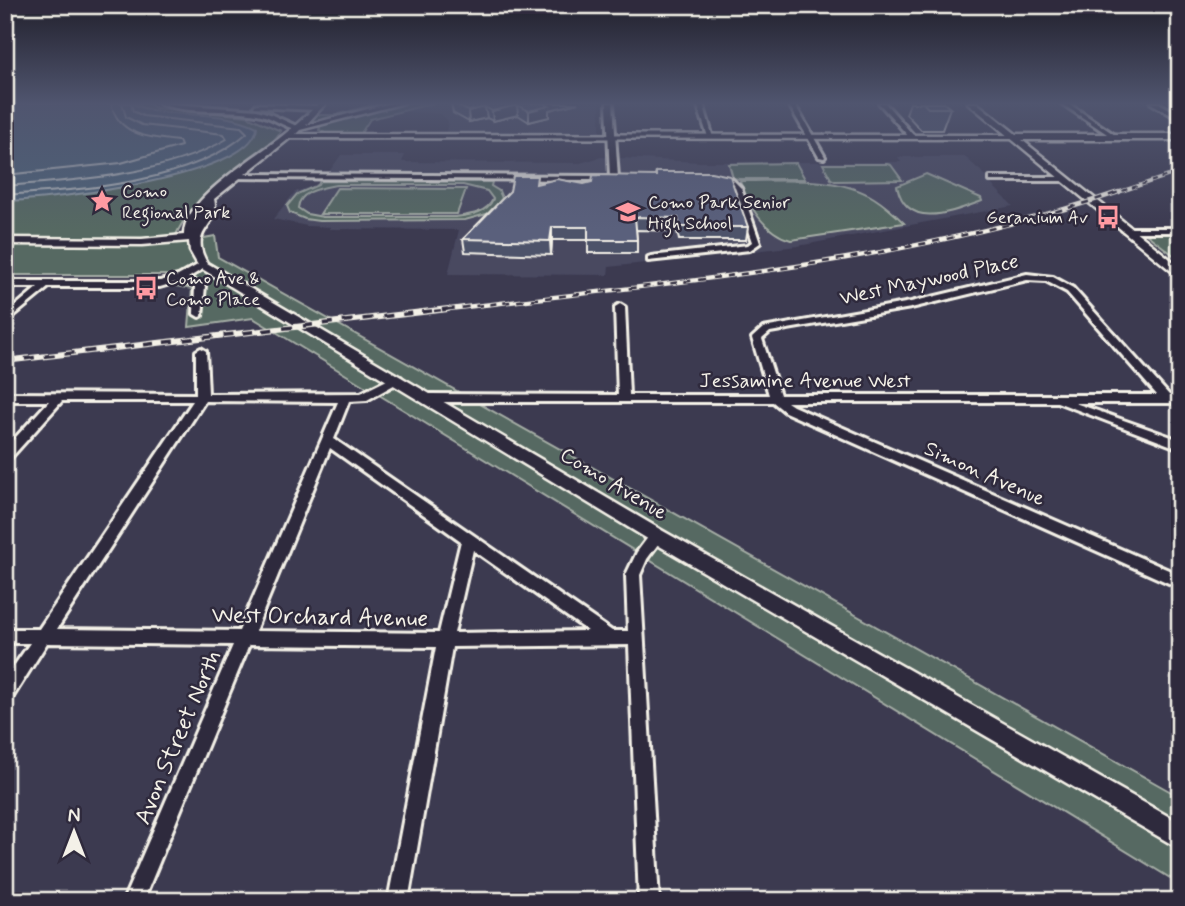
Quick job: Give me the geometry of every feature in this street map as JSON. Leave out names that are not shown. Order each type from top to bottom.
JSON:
[{"type":"main road","points":[[1023,145],[1180,274]]},
{"type":"street","points":[[148,237],[176,230],[193,220],[200,207],[210,201],[233,176],[276,145]]},
{"type":"street","points":[[612,145],[614,178]]},
{"type":"street","points":[[816,145],[822,157]]},
{"type":"street","points":[[233,176],[626,178]]},
{"type":"street","points":[[651,259],[750,247],[756,243],[737,188],[729,181],[710,178]]},
{"type":"street","points":[[993,179],[1064,179]]},
{"type":"street","points":[[5,241],[149,242],[194,234],[211,208],[210,201]]},
{"type":"street","points":[[5,284],[160,284],[181,278],[203,265],[195,251],[193,220]]},
{"type":"street","points":[[1126,230],[1180,230]]},
{"type":"street","points":[[95,241],[194,234]]},
{"type":"street","name":"Como Avenue","points":[[203,265],[657,536],[1180,836]]},
{"type":"street","name":"West Maywood Place","points":[[776,399],[757,338],[764,331],[922,303],[1033,277],[1056,282],[1070,290],[1166,399]]},
{"type":"street","points":[[181,278],[200,286],[199,314]]},
{"type":"street","points":[[5,320],[47,284]]},
{"type":"street","points":[[620,307],[624,398]]},
{"type":"street","points":[[5,694],[202,397],[201,351]]},
{"type":"street","points":[[5,397],[345,398],[363,397],[397,379]]},
{"type":"street","points":[[5,457],[59,397]]},
{"type":"street","name":"Avon Street North","points":[[133,901],[345,398]]},
{"type":"street","name":"Jessamine Avenue West","points":[[429,398],[1180,399]]},
{"type":"street","name":"Simon Avenue","points":[[776,399],[789,409],[1180,582]]},
{"type":"street","points":[[1054,399],[1180,445]]},
{"type":"street","points":[[327,440],[611,639]]},
{"type":"street","points":[[649,901],[633,575],[642,556],[657,536]]},
{"type":"street","points":[[398,901],[445,640],[468,540]]},
{"type":"street","name":"West Orchard Avenue","points":[[5,636],[445,640],[634,638]]},
{"type":"shaded area","name":"Como Park Senior High School","points":[[341,155],[405,155],[402,162],[580,163],[601,157],[701,162],[901,162],[898,157],[965,157],[994,183],[990,183],[1013,206],[798,246],[609,267],[608,275],[448,274],[459,230],[330,229],[273,219],[295,192],[316,185],[326,176]]},
{"type":"green space","points":[[5,145],[267,145],[202,197],[190,211],[172,244],[215,236],[218,257],[1180,797],[1180,884],[253,318],[189,327],[192,289],[171,285],[166,275],[5,275]]},
{"type":"green space","points":[[796,163],[805,179],[733,178],[729,164]]},
{"type":"green space","points":[[823,164],[887,164],[891,165],[902,180],[835,181],[831,179]]},
{"type":"green space","points":[[926,174],[981,198],[982,201],[945,213],[921,214],[902,200],[897,186]]},
{"type":"green space","points":[[791,180],[843,186],[874,198],[904,223],[791,240],[773,232],[759,217],[747,200],[740,181]]},
{"type":"green space","points":[[320,181],[492,182],[491,186],[499,191],[502,198],[490,213],[465,220],[319,221],[290,213],[287,206],[297,194],[318,185]],"holes":[[[336,185],[463,185],[487,191],[493,199],[482,210],[456,217],[323,217],[307,214],[298,208],[299,202],[307,194]]]},
{"type":"green space","points":[[337,188],[466,189],[457,214],[320,214]]},
{"type":"green space","points":[[1146,234],[1180,234],[1180,260]]},
{"type":"water","points":[[5,145],[247,145],[222,160],[187,173],[145,183],[102,191],[5,201]]},
{"type":"building","name":"Como Park Senior High School","points":[[656,172],[711,172],[730,176],[748,227],[680,227],[678,218],[635,217],[637,240],[588,240],[588,227],[552,227],[550,241],[463,239],[510,191],[513,176],[537,176],[536,184],[557,179],[584,184],[592,182],[593,175],[656,176]]},
{"type":"railway","points":[[1113,194],[1180,172]]},
{"type":"railway","points":[[434,311],[693,281],[866,255],[1036,217],[1119,192]]},
{"type":"railway","points":[[5,361],[448,309]]},
{"type":"place","name":"Como Regional Park","points":[[102,201]]},
{"type":"place","name":"Como Park Senior High School","points":[[628,212]]},
{"type":"place","name":"Geranium Av","points":[[1108,217]]},
{"type":"place","name":"Como Ave & Como Place","points":[[146,288]]}]
